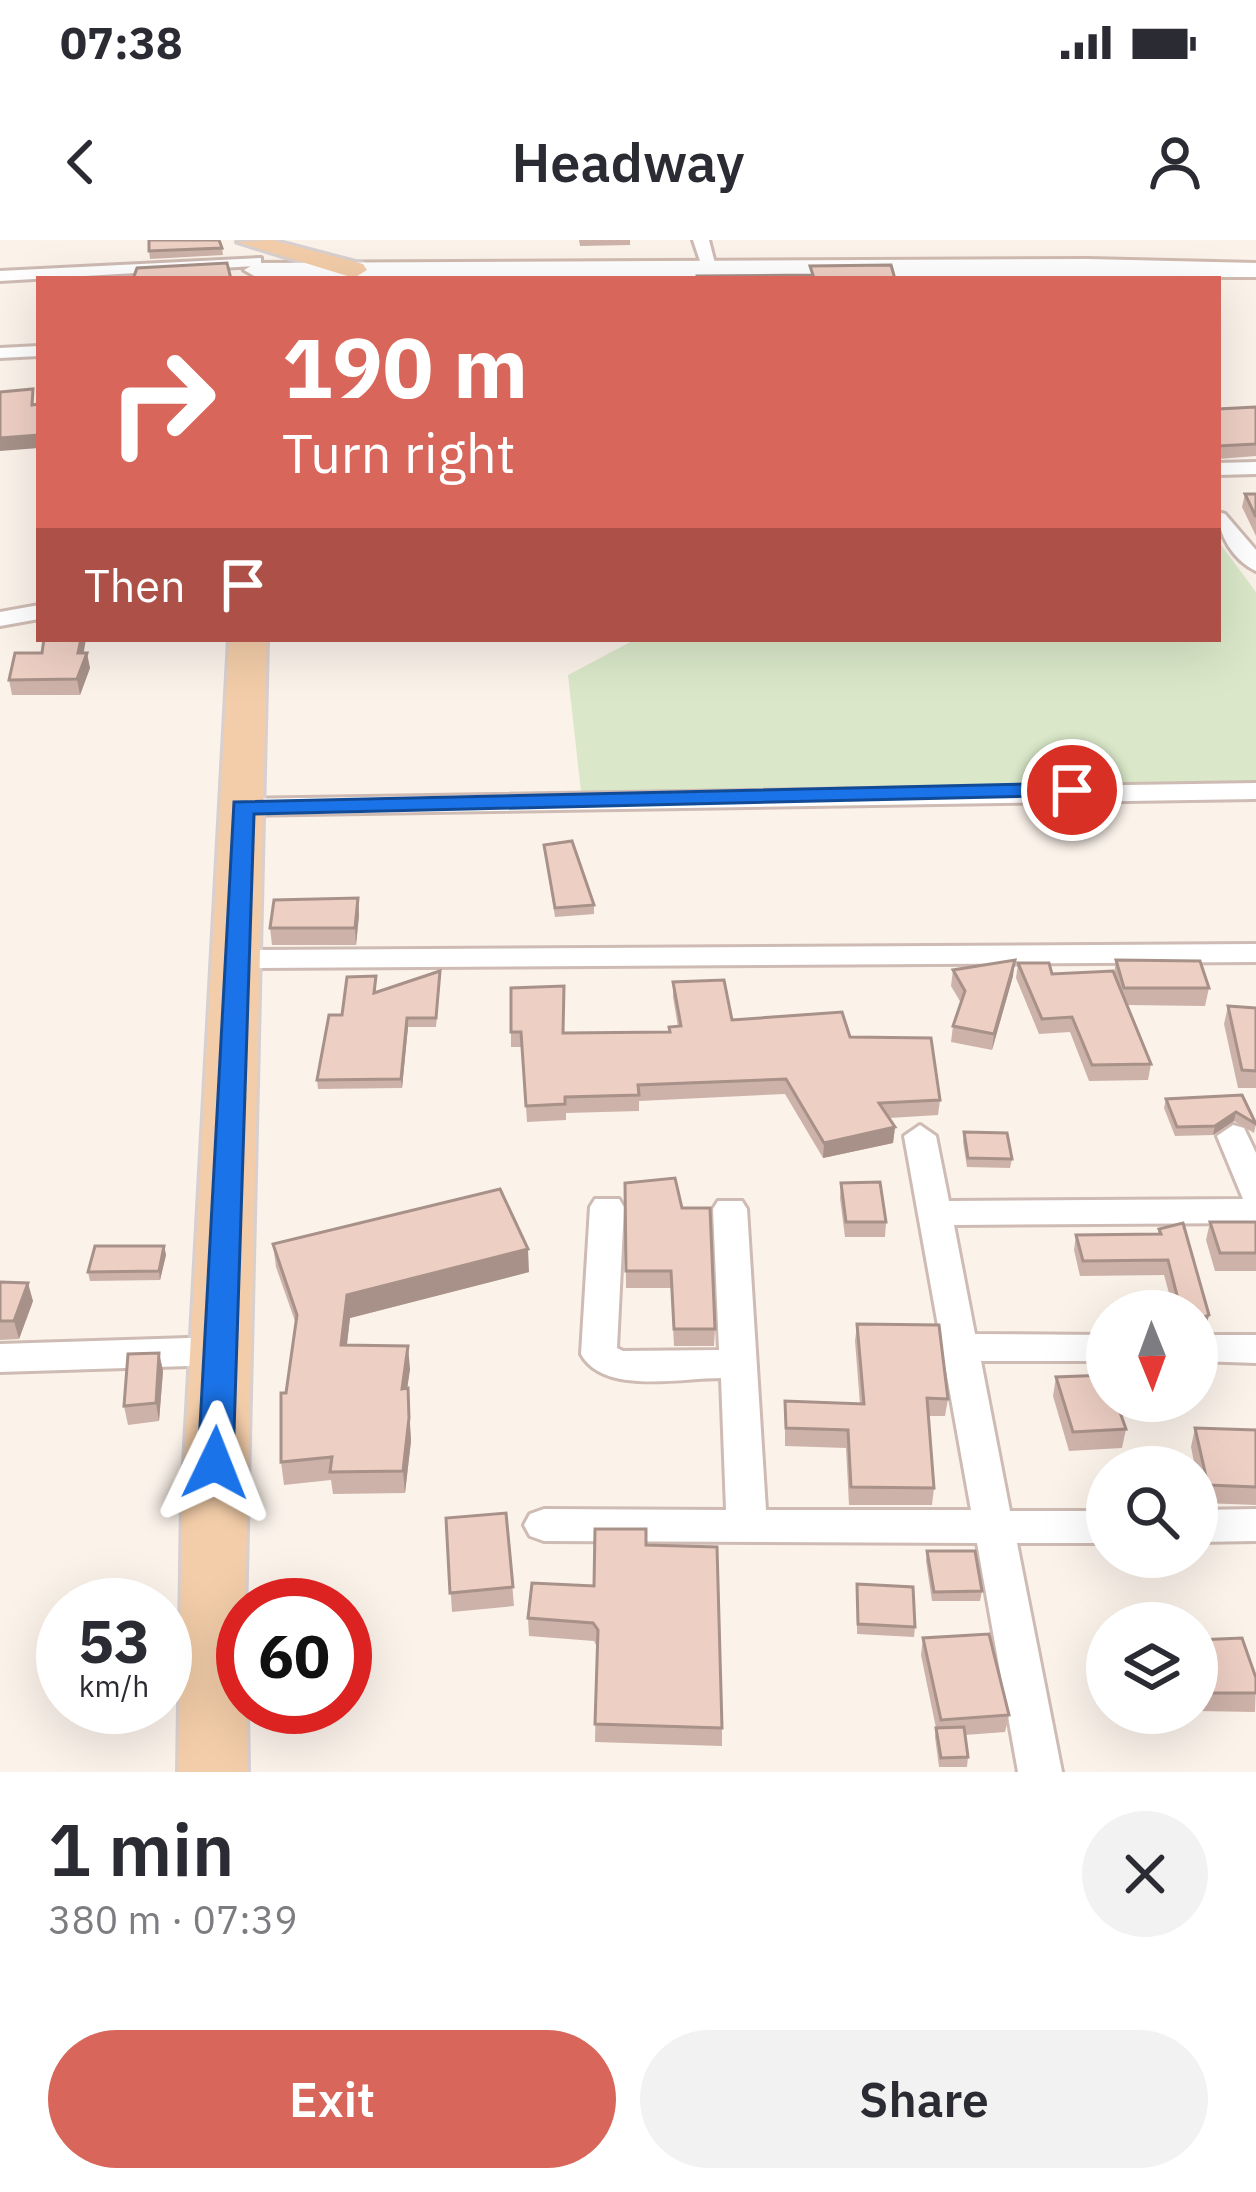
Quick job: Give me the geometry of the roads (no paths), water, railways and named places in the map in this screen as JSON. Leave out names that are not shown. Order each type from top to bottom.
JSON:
[{"type":"main road","points":[[254,258],[361,276]]},
{"type":"main road","points":[[213,1772],[220,1351],[248,642]]},
{"type":"street","points":[[701,240],[711,272]]},
{"type":"street","points":[[1073,240],[1112,270]]},
{"type":"street","points":[[1100,240],[1112,270]]},
{"type":"street","points":[[0,276],[254,258]]},
{"type":"street","points":[[361,276],[1256,270]]},
{"type":"street","points":[[0,353],[36,351]]},
{"type":"street","points":[[1221,469],[1256,468]]},
{"type":"street","points":[[1221,520],[1256,521]]},
{"type":"street","points":[[1221,521],[1256,564]]},
{"type":"street","points":[[0,619],[36,613]]},
{"type":"street","points":[[243,807],[1256,791]]},
{"type":"street","points":[[238,959],[1256,952]]},
{"type":"street","points":[[920,1136],[1040,1772]]},
{"type":"street","points":[[1233,1136],[1256,1194]]},
{"type":"street","points":[[607,1207],[599,1354],[617,1365],[736,1364]]},
{"type":"street","points":[[730,1210],[747,1527]]},
{"type":"street","points":[[938,1213],[1256,1211]]},
{"type":"street","points":[[963,1347],[1086,1348]]},
{"type":"street","points":[[1218,1348],[1256,1348]]},
{"type":"street","points":[[0,1358],[220,1351]]},
{"type":"street","points":[[544,1525],[1086,1527]]},
{"type":"street","points":[[1218,1526],[1256,1525]]}]
